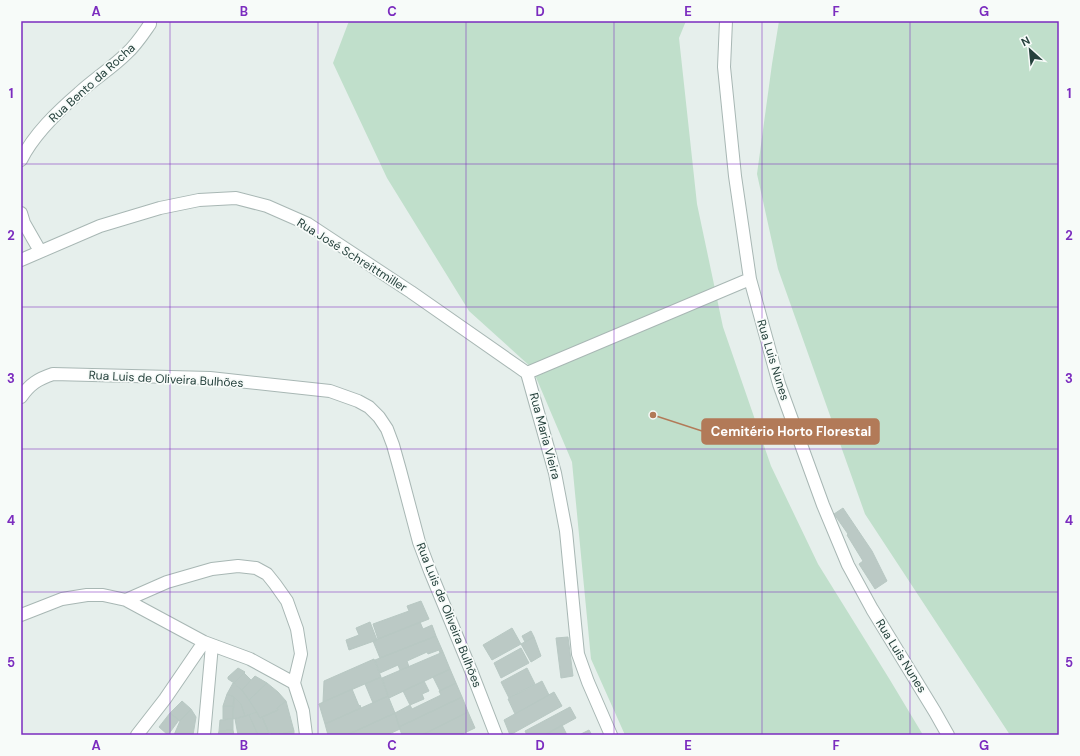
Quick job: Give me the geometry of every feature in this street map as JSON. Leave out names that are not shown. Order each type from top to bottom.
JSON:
[{"type":"street","name":"Rua Luis Nunes","points":[[726,21],[724,67],[735,176],[750,279],[779,384],[823,506],[848,565],[872,609],[948,735]]},
{"type":"street","name":"Rua Bento da Rocha","points":[[21,160],[27,149],[48,122],[80,92],[106,72],[127,53],[150,24]]},
{"type":"street","name":"Rua José Schreittmiller","points":[[21,260],[100,226],[160,208],[199,200],[236,198],[267,206],[308,224],[527,372]]},
{"type":"street","points":[[21,213],[24,223],[40,251]]},
{"type":"street","points":[[527,372],[750,279]]},
{"type":"street","name":"Rua Maria Vieira","points":[[527,372],[556,473],[566,531],[578,654],[588,682],[611,735]]},
{"type":"street","name":"Rua Luis de Oliveira Bulhões","points":[[21,397],[27,388],[36,381],[53,374],[210,378],[330,391],[358,401],[369,407],[379,417],[387,429],[393,445],[419,542],[496,735]]},
{"type":"street","points":[[126,600],[167,582],[212,569],[238,566],[256,568],[267,574],[276,584],[287,601],[298,629],[301,654],[294,683],[303,711],[306,735]]},
{"type":"street","points":[[21,615],[62,599],[87,595],[103,595],[126,600],[208,644],[250,659],[294,683]]},
{"type":"street","points":[[136,735],[208,644]]},
{"type":"street","points":[[204,735],[208,644]]},
{"type":"green space","points":[[349,21],[686,21],[679,38],[697,204],[723,327],[771,466],[818,564],[923,735],[625,735],[591,659],[572,462],[532,368],[469,311],[387,178],[333,63]]},
{"type":"green space","points":[[779,21],[1059,21],[1059,735],[1010,735],[865,514],[778,269],[757,174]]},
{"type":"building","points":[[843,508],[872,551],[887,581],[875,589],[859,564],[863,561],[847,535],[848,534],[834,514]]},
{"type":"building","points":[[421,601],[429,619],[378,639],[373,624],[409,611],[407,606]]},
{"type":"building","points":[[370,622],[377,640],[349,650],[346,640],[359,635],[356,628]]},
{"type":"building","points":[[420,622],[423,629],[432,625],[436,636],[380,658],[373,641]]},
{"type":"building","points":[[512,628],[521,644],[492,660],[483,645]]},
{"type":"building","points":[[531,631],[534,637],[525,642],[522,636]]},
{"type":"building","points":[[436,636],[443,652],[440,653],[439,650],[428,654],[427,652],[407,661],[409,667],[400,670],[398,665],[380,673],[375,660]]},
{"type":"building","points":[[534,637],[541,656],[531,662],[521,644]]},
{"type":"building","points":[[568,637],[573,676],[561,678],[556,638]]},
{"type":"building","points":[[521,648],[529,663],[501,678],[494,663]]},
{"type":"building","points":[[443,652],[450,669],[389,698],[382,678]]},
{"type":"building","points":[[374,659],[381,677],[323,702],[324,681]]},
{"type":"building","points":[[238,668],[245,672],[234,683],[228,679],[228,677]]},
{"type":"building","points":[[527,668],[535,684],[509,698],[501,682]]},
{"type":"building","points":[[450,669],[456,683],[440,691],[433,677]]},
{"type":"building","points":[[244,673],[251,680],[242,690],[234,683]]},
{"type":"building","points":[[255,676],[267,683],[249,700],[242,690]]},
{"type":"building","points":[[381,677],[388,696],[373,703],[365,684]]},
{"type":"building","points":[[424,681],[429,691],[422,694],[424,699],[410,705],[403,691]]},
{"type":"building","points":[[542,681],[549,695],[515,714],[508,699]]},
{"type":"building","points":[[233,683],[242,690],[257,712],[245,716],[241,704],[234,697],[227,694]]},
{"type":"building","points":[[267,683],[286,701],[277,708],[278,710],[260,718],[249,700]]},
{"type":"building","points":[[456,683],[462,697],[399,727],[395,713],[410,705],[412,709],[441,695],[439,691]]},
{"type":"building","points":[[352,689],[361,708],[325,724],[319,704]]},
{"type":"building","points":[[554,692],[562,706],[510,735],[504,720]]},
{"type":"building","points":[[227,694],[234,697],[233,706],[223,706]]},
{"type":"building","points":[[388,696],[395,713],[347,735],[328,735],[325,724]]},
{"type":"building","points":[[234,697],[241,704],[245,716],[233,719]]},
{"type":"building","points":[[462,697],[468,712],[422,735],[402,735],[399,727]]},
{"type":"building","points":[[182,701],[191,709],[180,721],[170,713]]},
{"type":"building","points":[[286,701],[294,731],[271,735],[262,717],[278,710],[277,708]]},
{"type":"building","points":[[223,706],[233,706],[233,719],[223,719]]},
{"type":"building","points":[[570,707],[576,718],[545,735],[527,735],[525,731]]},
{"type":"building","points":[[191,709],[196,717],[193,735],[174,735],[180,721]]},
{"type":"building","points":[[257,712],[260,718],[262,717],[269,733],[258,735],[249,715]]},
{"type":"building","points":[[468,712],[475,728],[460,735],[422,735]]},
{"type":"building","points":[[170,713],[179,720],[168,735],[159,727]]},
{"type":"building","points":[[395,713],[400,729],[387,735],[347,735]]},
{"type":"building","points":[[249,715],[258,735],[238,735],[235,719]]},
{"type":"building","points":[[233,719],[233,730],[219,731],[220,720]]},
{"type":"building","points":[[562,725],[567,735],[545,735],[548,733]]},
{"type":"building","points":[[233,730],[234,735],[218,735],[219,731]]},
{"type":"building","points":[[589,730],[592,735],[579,735]]},
{"type":"building","points":[[294,731],[294,735],[277,735]]},
{"type":"place","name":"Cemitério Horto Florestal","points":[[653,415]]}]
